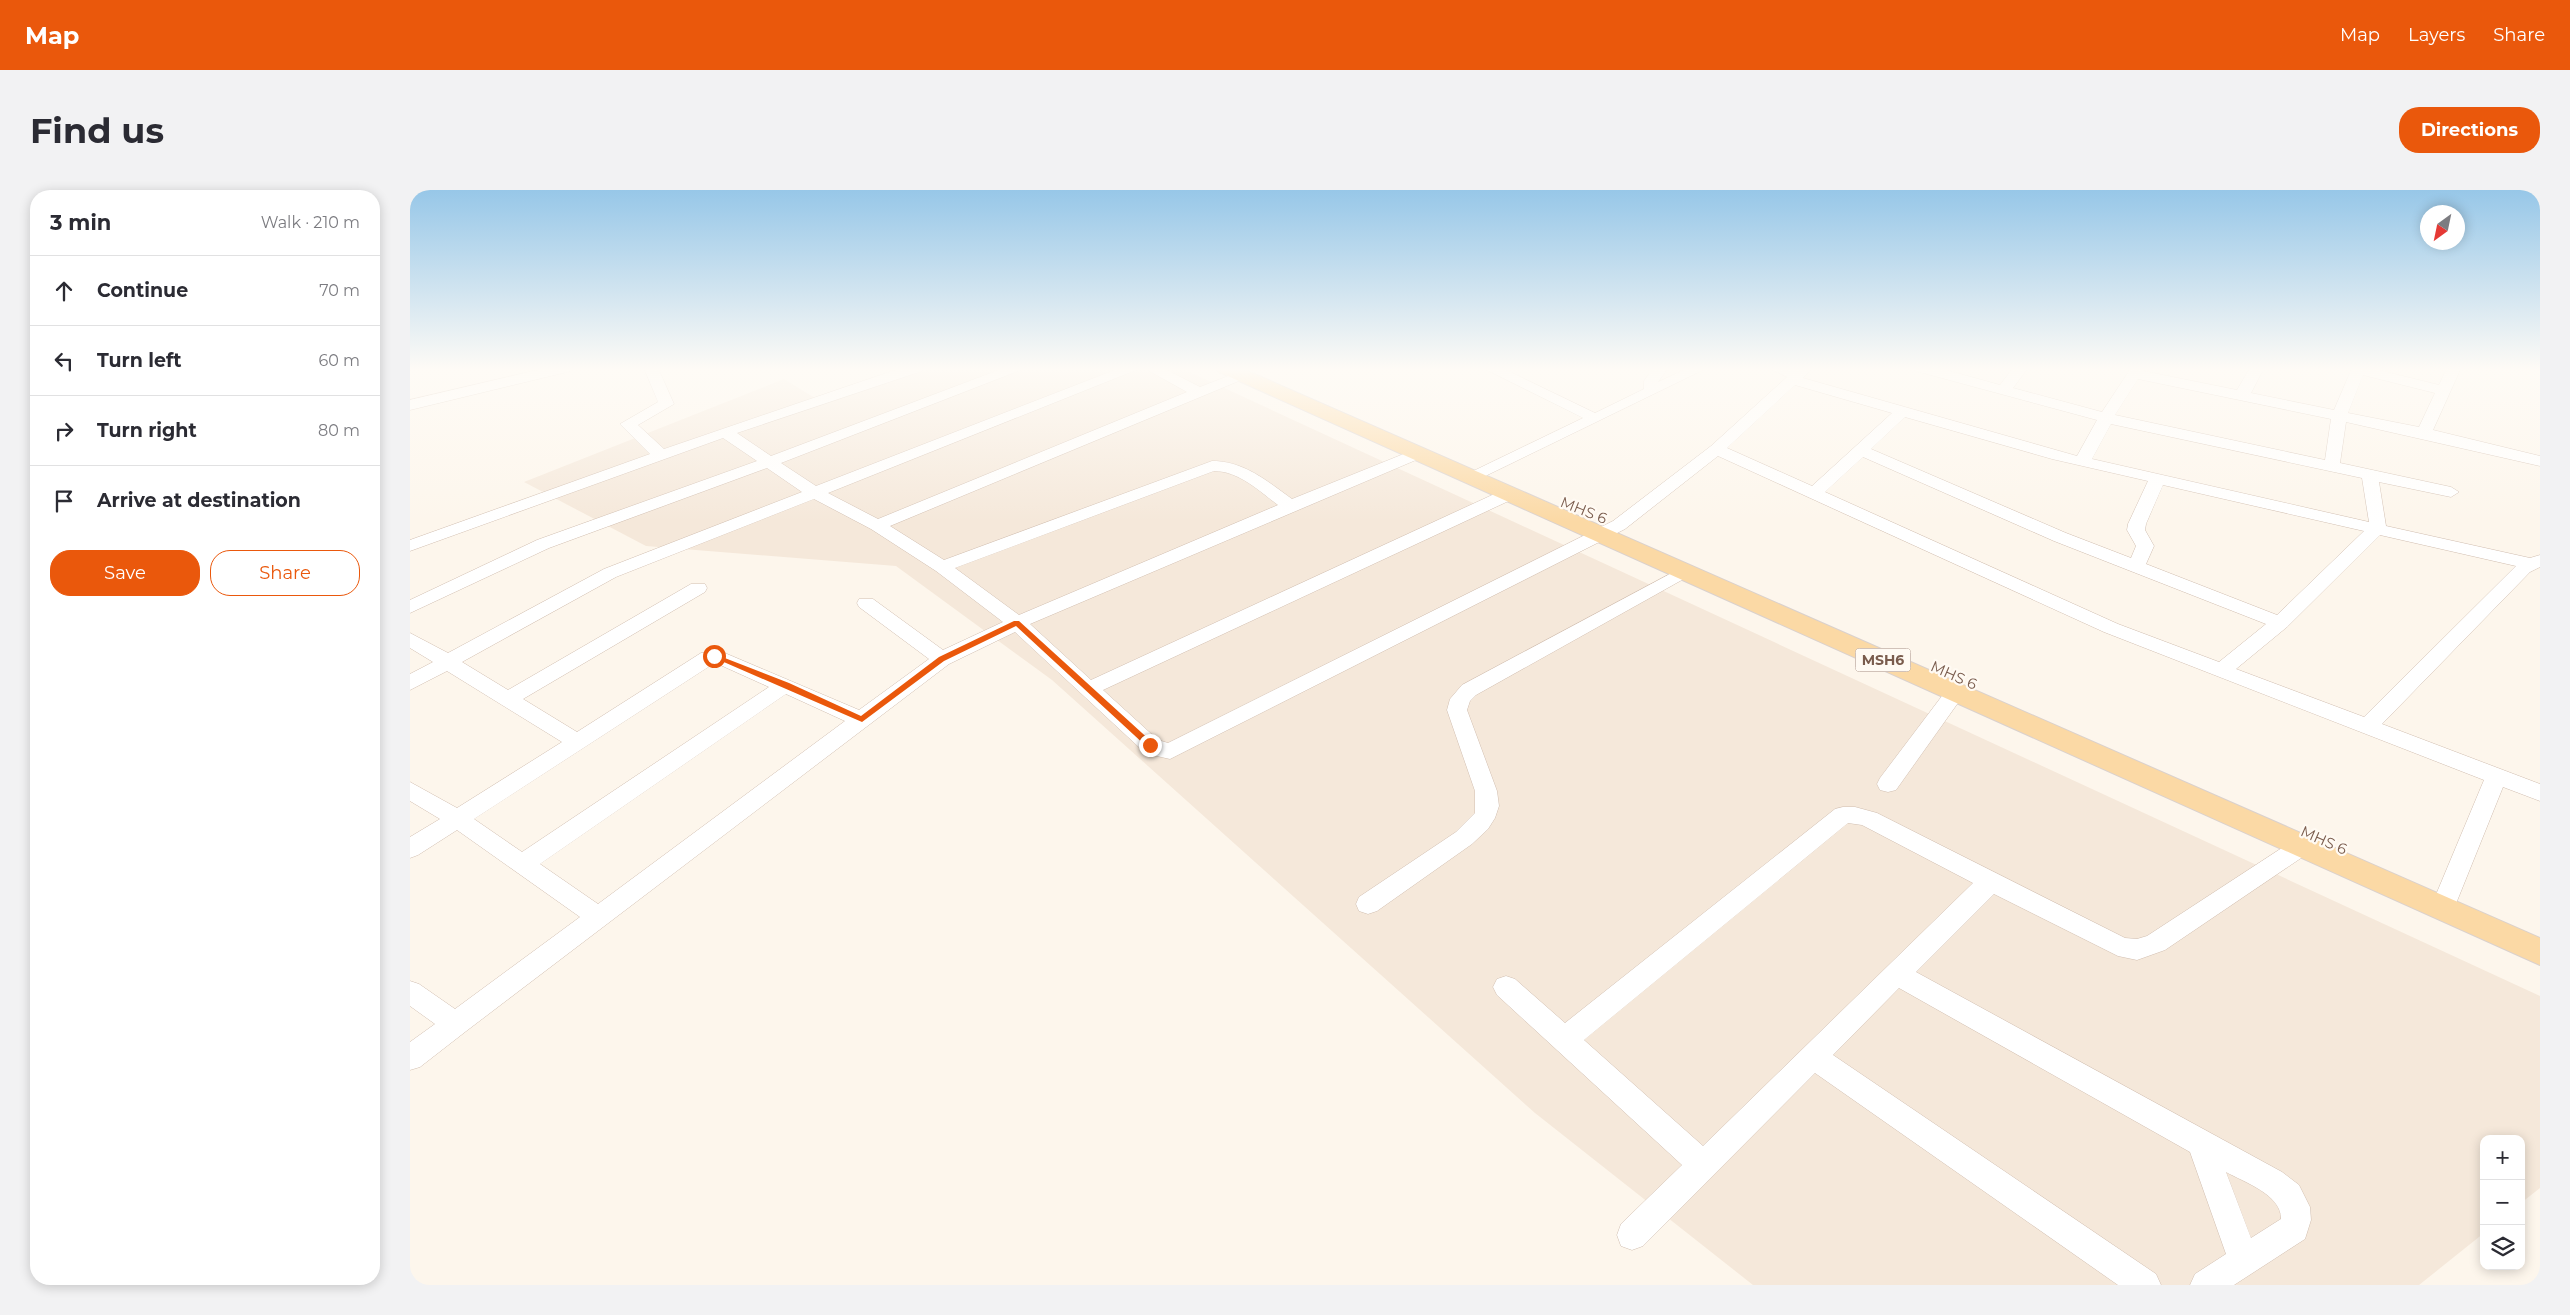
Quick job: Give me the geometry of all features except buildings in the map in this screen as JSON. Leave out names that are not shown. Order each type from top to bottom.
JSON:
[{"type":"main road","name":"MSH6","points":[[1343,419],[1417,454],[1479,474],[1509,494],[1610,530],[1683,572],[2302,846],[2445,902],[2540,952]]},
{"type":"main road","name":"MHS 6","points":[[1352,419],[1610,530],[2445,902],[2540,936]]},
{"type":"street","points":[[637,419],[628,424],[661,454]]},
{"type":"street","points":[[410,546],[661,454],[764,419]]},
{"type":"street","points":[[410,607],[543,544],[884,419]]},
{"type":"street","points":[[410,683],[610,573],[1004,419]]},
{"type":"street","points":[[877,525],[1133,419]]},
{"type":"street","points":[[1479,474],[1592,419]]},
{"type":"street","points":[[725,432],[815,493],[877,525],[942,567],[1017,623],[1156,750],[1170,751],[1610,530],[1717,449],[1750,419]]},
{"type":"street","points":[[1814,493],[1895,419]]},
{"type":"street","points":[[1924,419],[2082,462],[2536,562]]},
{"type":"street","points":[[2082,462],[2105,419]]},
{"type":"street","points":[[2111,419],[2451,492]]},
{"type":"street","points":[[2332,466],[2338,419]]},
{"type":"street","points":[[2349,419],[2424,434],[2540,461]]},
{"type":"street","points":[[2424,434],[2431,419]]},
{"type":"street","points":[[1717,449],[2111,628],[2366,728],[2540,793]]},
{"type":"street","points":[[1861,450],[2060,537],[2280,623]]},
{"type":"street","points":[[410,1058],[942,659],[1017,623],[1290,506],[1417,454]]},
{"type":"street","points":[[942,567],[1212,466],[1221,465],[1234,468],[1290,506]]},
{"type":"street","points":[[2370,474],[2378,527]]},
{"type":"street","points":[[2136,566],[2145,546],[2136,530],[2137,524],[2157,479]]},
{"type":"street","points":[[1088,689],[1509,494]]},
{"type":"street","points":[[2221,671],[2280,623],[2378,527]]},
{"type":"street","points":[[2366,728],[2524,568],[2536,562]]},
{"type":"street","points":[[1368,904],[1464,838],[1477,827],[1487,814],[1489,803],[1486,791],[1457,710],[1460,699],[1469,690],[1683,572]]},
{"type":"street","points":[[508,700],[698,588]]},
{"type":"street","points":[[866,603],[942,659]]},
{"type":"street","points":[[410,639],[578,742]]},
{"type":"street","points":[[410,850],[708,658],[720,657],[862,720]]},
{"type":"street","points":[[523,863],[786,685]]},
{"type":"street","points":[[1888,784],[1955,692]]},
{"type":"street","points":[[2445,902],[2496,778]]},
{"type":"street","points":[[410,790],[458,819],[597,916]]},
{"type":"street","points":[[1564,1040],[1843,815],[1855,815],[1869,819],[2118,946],[2133,951],[2156,943],[2302,846]]},
{"type":"street","points":[[1632,1236],[1991,881]]},
{"type":"street","points":[[1897,974],[2272,1182],[2288,1193],[2295,1206],[2298,1218],[2294,1228],[2206,1285]]},
{"type":"street","points":[[1506,987],[1703,1165]]},
{"type":"street","points":[[410,992],[456,1024]]},
{"type":"street","points":[[1813,1056],[2145,1285]]},
{"type":"street","points":[[2201,1143],[2244,1261]]},
{"type":"shaded area","points":[[683,419],[1292,419],[2540,996],[2540,1188],[2525,1200],[2525,1135],[2480,1135],[2480,1236],[2419,1285],[1753,1285],[1535,1113],[1052,680],[896,566],[646,546],[524,482]]},
{"type":"route","points":[[714,656],[786,685],[862,720],[942,659],[1017,623],[1150,745]]}]
